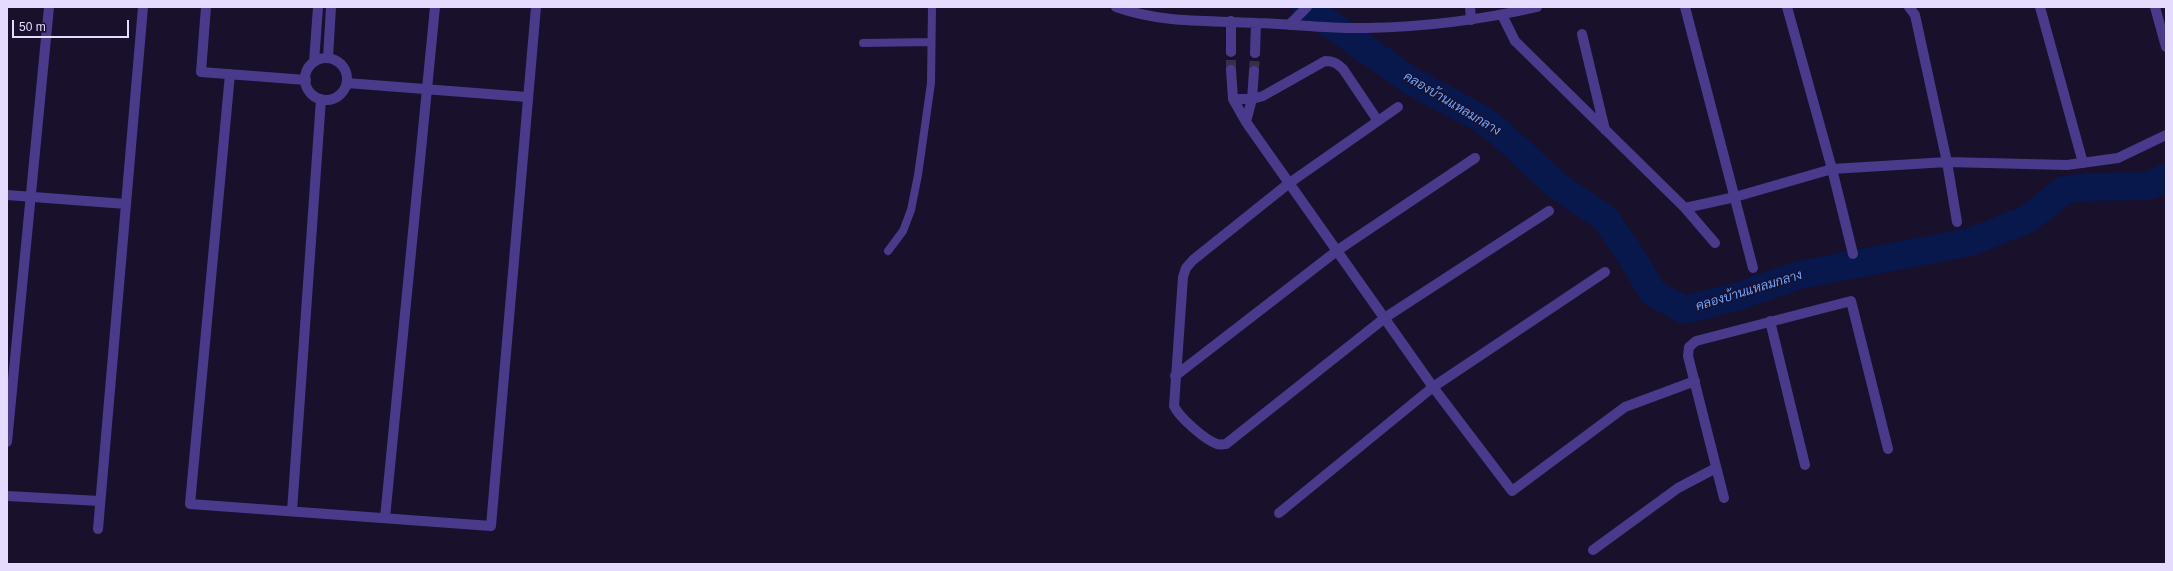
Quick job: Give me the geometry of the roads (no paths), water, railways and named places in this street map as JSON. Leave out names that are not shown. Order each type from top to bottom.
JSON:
[{"type":"street","points":[[7,442],[49,7]]},
{"type":"street","points":[[98,529],[143,7]]},
{"type":"street","points":[[206,7],[200,72],[306,80]]},
{"type":"street","points":[[314,62],[318,7]]},
{"type":"street","points":[[328,58],[331,7]]},
{"type":"street","points":[[386,518],[435,7]]},
{"type":"street","points":[[230,74],[190,504],[491,526],[536,7]]},
{"type":"street","points":[[1116,7],[1162,20],[1187,22],[1231,21],[1365,28],[1471,20],[1498,13],[1537,7]]},
{"type":"street","points":[[1293,25],[1307,7]]},
{"type":"street","points":[[1470,7],[1471,20]]},
{"type":"street","points":[[1685,7],[1753,268]]},
{"type":"street","points":[[1787,7],[1832,169],[1853,254]]},
{"type":"street","points":[[2040,7],[2083,163]]},
{"type":"street","points":[[2156,7],[2166,47]]},
{"type":"street","points":[[1915,10],[1947,162],[1957,222]]},
{"type":"street","points":[[1498,13],[1515,41],[1685,208],[1715,243]]},
{"type":"street","points":[[1231,21],[1231,52]]},
{"type":"street","points":[[1255,53],[1256,22]]},
{"type":"street","points":[[1582,34],[1605,130]]},
{"type":"street","points":[[328,58],[335,60],[345,69],[346,83],[344,90],[334,98],[321,99],[310,92],[306,80],[309,67],[314,62],[328,58]]},
{"type":"street","points":[[1233,99],[1252,98],[1271,92],[1325,61],[1330,61],[1337,63],[1343,69],[1378,121]]},
{"type":"street","points":[[1231,70],[1233,99],[1246,122],[1288,184],[1386,317],[1433,387],[1512,491],[1625,407],[1695,381]]},
{"type":"street","points":[[1246,122],[1252,98],[1254,71]]},
{"type":"street","points":[[346,83],[527,97]]},
{"type":"street","points":[[292,511],[321,99]]},
{"type":"street","points":[[1398,107],[1288,184],[1193,260],[1186,268],[1183,278],[1174,406],[1177,412],[1210,441],[1219,445],[1226,444],[1386,317],[1549,211]]},
{"type":"street","points":[[1685,208],[1735,198],[1832,169],[1947,162],[2067,165],[2118,158],[2166,135]]},
{"type":"street","points":[[1175,376],[1338,250],[1475,158]]},
{"type":"street","points":[[7,195],[126,204]]},
{"type":"street","points":[[1280,513],[1433,387],[1605,272]]},
{"type":"street","points":[[1724,498],[1688,356],[1689,347],[1696,341],[1851,301],[1888,449]]},
{"type":"street","points":[[1770,321],[1805,465]]},
{"type":"street","points":[[1593,550],[1678,488],[1716,468]]},
{"type":"street","points":[[7,496],[100,501]]},
{"type":"lane","points":[[888,251],[903,231],[911,210],[918,175],[931,83],[932,7]]},
{"type":"lane","points":[[863,43],[931,42]]},
{"type":"waterway","name":"คลองบ้านแหลมกลาง","points":[[1306,7],[1411,81],[1482,119],[1497,130],[1556,185],[1605,218],[1630,254],[1653,293],[1685,310],[1739,296],[1799,275],[1970,242],[2028,219],[2064,190],[2086,187],[2148,186],[2166,177]]},
{"type":"tunnel","points":[[1231,52],[1231,70]]},
{"type":"tunnel","points":[[1254,71],[1255,53]]}]
